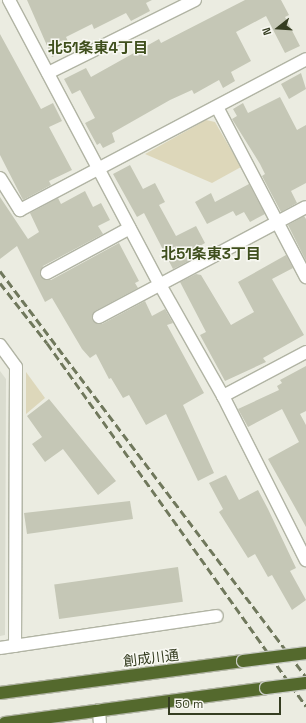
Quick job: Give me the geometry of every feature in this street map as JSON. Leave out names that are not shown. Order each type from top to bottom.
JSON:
[{"type":"highway","name":"創成川通","points":[[0,693],[306,653]]},
{"type":"highway","points":[[5,723],[306,683]]},
{"type":"street","points":[[10,0],[159,284],[223,396],[306,560]]},
{"type":"street","points":[[48,73],[195,0]]},
{"type":"street","points":[[0,178],[20,210],[306,59]]},
{"type":"street","points":[[216,107],[306,277]]},
{"type":"street","points":[[99,317],[306,207]]},
{"type":"street","points":[[47,273],[130,228]]},
{"type":"street","points":[[0,346],[16,367],[15,646]]},
{"type":"street","points":[[223,396],[306,352]]},
{"type":"street","points":[[0,648],[217,616]]},
{"type":"street","points":[[99,710],[100,723]]},
{"type":"shaded area","points":[[206,120],[215,122],[241,167],[212,183],[145,154]]},
{"type":"shaded area","points":[[0,371],[6,379],[5,635],[0,636]]},
{"type":"shaded area","points":[[26,372],[45,398],[26,414]]},
{"type":"building","points":[[27,0],[152,0],[146,3],[150,11],[131,21],[126,13],[94,29],[92,24],[66,37],[71,48],[52,57]]},
{"type":"building","points":[[245,0],[281,0],[289,15],[285,17],[300,46],[285,53],[266,16],[236,32],[251,61],[231,72],[235,81],[223,88],[219,80],[194,94],[192,90],[170,100],[112,133],[115,142],[103,148],[100,143],[97,145],[85,123],[95,118],[80,90],[72,94],[64,79],[86,68],[91,77],[159,39],[161,43]]},
{"type":"building","points":[[0,34],[41,109],[53,103],[62,121],[49,127],[72,170],[49,181],[51,185],[23,200],[0,155]]},
{"type":"building","points":[[301,73],[306,89],[289,99],[281,84]]},
{"type":"building","points":[[280,97],[297,130],[306,125],[306,183],[291,191],[297,203],[281,212],[262,176],[265,174],[260,164],[232,119],[237,116],[233,109],[243,103],[248,113]]},
{"type":"building","points":[[130,165],[143,189],[155,183],[165,202],[159,205],[176,236],[196,226],[205,243],[185,254],[189,261],[173,269],[144,213],[137,217],[113,174]]},
{"type":"building","points":[[249,184],[265,214],[250,222],[244,212],[236,216],[233,211],[207,224],[195,202],[211,193],[215,202]]},
{"type":"building","points":[[85,191],[93,207],[101,203],[110,220],[98,226],[103,234],[43,266],[40,276],[51,280],[119,243],[139,281],[135,283],[138,288],[95,311],[92,320],[102,324],[145,301],[152,316],[165,309],[173,323],[167,325],[204,393],[183,405],[214,473],[198,481],[166,414],[146,425],[129,395],[123,398],[111,378],[109,379],[96,354],[90,358],[82,349],[52,298],[45,302],[17,246],[0,259],[0,197],[28,239],[39,232],[30,213],[58,198],[61,204]]},
{"type":"building","points":[[304,216],[306,219],[306,261],[288,225]]},
{"type":"building","points":[[286,255],[293,268],[272,279],[304,335],[263,358],[266,362],[225,381],[200,335],[206,332],[180,282],[196,274],[201,275],[231,325],[254,312],[238,282]]},
{"type":"building","points":[[306,366],[306,411],[300,414],[306,425],[306,527],[268,459],[299,442],[282,409],[248,427],[238,409],[279,390],[277,386],[282,383],[280,380]]},
{"type":"building","points":[[49,399],[116,481],[98,495],[63,449],[45,462],[32,444],[42,437],[27,416]]},
{"type":"building","points":[[226,475],[239,500],[258,490],[268,509],[296,568],[290,571],[306,600],[292,610],[272,575],[268,577],[255,554],[248,558],[219,512],[223,509],[209,483]]},
{"type":"building","points":[[130,501],[133,519],[27,534],[24,513]]},
{"type":"building","points":[[178,567],[183,602],[59,619],[54,584]]},
{"type":"railway","points":[[0,271],[306,677]]},
{"type":"railway","points":[[0,283],[47,343],[306,706]]},
{"type":"district","name":"北51条東4丁目","points":[[98,48]]},
{"type":"district","name":"北51条東3丁目","points":[[211,254]]}]
